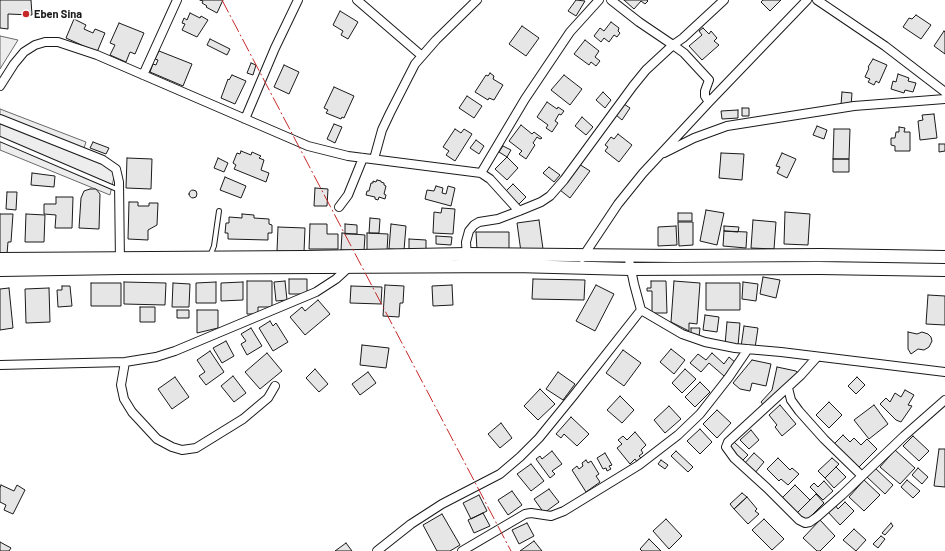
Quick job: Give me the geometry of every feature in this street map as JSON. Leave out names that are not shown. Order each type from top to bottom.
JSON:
[{"type":"main road","points":[[350,262],[467,254],[584,256],[821,256],[912,263],[945,270]]},
{"type":"main road","points":[[723,256],[723,269]]},
{"type":"main road","points":[[820,268],[821,256]]},
{"type":"main road","points":[[0,270],[50,264],[206,262],[350,262],[630,269],[820,268],[912,263],[945,257]]},
{"type":"main road","points":[[0,259],[50,264]]},
{"type":"street","points":[[143,75],[177,0]]},
{"type":"street","points":[[245,119],[274,48],[298,0]]},
{"type":"street","points":[[357,0],[422,56]]},
{"type":"street","points":[[374,159],[382,130],[415,64],[436,40],[477,0]]},
{"type":"street","points":[[481,173],[526,99],[570,32],[599,0]]},
{"type":"street","points":[[611,0],[639,22],[684,53],[708,80],[705,96],[709,102]]},
{"type":"street","points":[[466,266],[466,242],[474,225],[478,222],[498,219],[520,211],[541,202],[550,196],[564,180],[646,70],[724,0]]},
{"type":"street","points":[[577,268],[618,204],[660,155],[807,0]]},
{"type":"street","points":[[817,0],[885,46],[945,92]]},
{"type":"street","points":[[1,82],[24,52],[35,44],[58,42],[97,55],[308,146],[363,158],[481,173],[490,179],[520,211]]},
{"type":"street","points":[[660,155],[694,138],[727,126],[854,106],[945,99]]},
{"type":"street","points":[[0,119],[103,160],[116,169],[120,190],[120,263]]},
{"type":"street","points":[[339,207],[348,195],[363,158]]},
{"type":"street","points":[[628,255],[630,269],[641,310],[682,334],[704,342],[748,349],[945,372]]},
{"type":"street","points":[[0,365],[125,362],[156,357],[176,351],[306,297],[336,279],[350,262]]},
{"type":"street","points":[[377,551],[442,504],[500,474],[520,457],[574,395],[641,310]]},
{"type":"street","points":[[462,551],[525,514],[531,513],[552,516],[564,511],[639,465],[678,435],[700,414],[729,377],[748,349]]},
{"type":"street","points":[[817,356],[801,375],[728,442],[726,447],[729,452],[799,520],[805,523],[810,522],[817,517],[945,400]]},
{"type":"street","points":[[125,362],[121,385],[124,399],[132,412],[157,439],[172,447],[182,450],[196,448],[243,419],[268,398],[275,386]]},
{"type":"street","points":[[788,388],[790,400],[824,439],[861,476]]},
{"type":"lane","points":[[0,139],[120,190]]},
{"type":"lane","points":[[206,262],[214,246],[219,211]]},
{"type":"shaded area","points":[[0,36],[18,40],[0,69]]},
{"type":"shaded area","points":[[0,109],[86,142],[82,154],[116,168],[110,195],[0,150]]},
{"type":"building","name":"Eben Sina","points":[[0,0],[31,0],[32,15],[8,14],[8,29],[0,28]]},
{"type":"building","points":[[200,0],[223,0],[217,13],[206,7],[207,6],[202,3],[203,1]]},
{"type":"building","points":[[576,0],[585,1],[576,16],[568,11]]},
{"type":"building","points":[[624,0],[648,1],[645,4],[641,1],[634,9]]},
{"type":"building","points":[[763,0],[781,0],[770,11],[761,2]]},
{"type":"building","points":[[340,11],[358,22],[348,39],[341,35],[343,31],[333,25]]},
{"type":"building","points":[[190,13],[208,20],[197,37],[182,30],[185,24],[182,23],[184,18],[187,20]]},
{"type":"building","points":[[916,15],[931,25],[921,39],[903,27],[909,18],[912,19]]},
{"type":"building","points":[[74,19],[86,25],[84,29],[93,33],[95,29],[105,33],[97,52],[66,38]]},
{"type":"building","points":[[611,22],[619,28],[618,31],[620,33],[617,37],[614,35],[609,42],[604,38],[601,42],[594,36],[600,28],[604,31]]},
{"type":"building","points":[[119,23],[144,33],[135,54],[130,52],[126,62],[110,55],[115,45],[110,43]]},
{"type":"building","points":[[522,26],[539,38],[526,56],[509,44]]},
{"type":"building","points":[[703,28],[709,34],[711,31],[717,38],[714,41],[719,45],[702,60],[689,46],[702,35],[699,31]]},
{"type":"building","points":[[944,31],[945,32],[945,54],[934,46]]},
{"type":"building","points":[[210,39],[230,49],[227,55],[207,45]]},
{"type":"building","points":[[585,40],[599,51],[595,57],[600,61],[596,66],[591,62],[589,65],[574,54]]},
{"type":"building","points":[[159,51],[192,64],[183,86],[150,72],[153,64],[156,65],[158,60],[155,59]]},
{"type":"building","points":[[873,59],[887,65],[879,83],[876,81],[874,85],[868,82],[870,79],[865,77],[869,68],[868,67]]},
{"type":"building","points":[[251,63],[256,65],[253,75],[247,73]]},
{"type":"building","points":[[284,65],[299,72],[289,94],[274,87]]},
{"type":"building","points":[[490,73],[494,76],[493,79],[503,85],[494,100],[489,98],[488,100],[475,92],[486,75],[488,76]]},
{"type":"building","points":[[898,74],[909,78],[908,81],[916,83],[913,92],[905,90],[904,93],[891,89],[893,81],[896,82]]},
{"type":"building","points":[[232,75],[246,81],[235,104],[221,98],[228,79],[229,80]]},
{"type":"building","points":[[564,75],[582,89],[570,105],[551,90]]},
{"type":"building","points":[[334,87],[354,96],[344,118],[342,117],[341,119],[326,113],[328,110],[324,108]]},
{"type":"building","points":[[603,92],[611,100],[605,108],[596,100]]},
{"type":"building","points":[[842,92],[852,93],[851,106],[841,105]]},
{"type":"building","points":[[467,96],[482,106],[474,118],[459,108]]},
{"type":"building","points":[[547,102],[557,109],[558,107],[564,111],[561,115],[559,114],[555,121],[558,123],[552,132],[546,128],[548,125],[537,117]]},
{"type":"building","points":[[624,104],[630,108],[622,120],[616,115]]},
{"type":"building","points":[[742,108],[749,108],[749,116],[742,116]]},
{"type":"building","points":[[738,110],[738,118],[722,119],[721,111]]},
{"type":"building","points":[[934,114],[937,138],[920,140],[918,121],[923,120],[922,115]]},
{"type":"building","points":[[582,117],[593,127],[586,135],[575,126]]},
{"type":"building","points":[[334,124],[342,127],[335,143],[327,139]]},
{"type":"building","points":[[521,125],[532,134],[534,132],[542,138],[540,139],[537,137],[533,143],[535,145],[526,159],[519,154],[522,151],[509,141]]},
{"type":"building","points":[[817,126],[827,130],[824,139],[813,135]]},
{"type":"building","points":[[899,127],[905,128],[904,132],[910,132],[910,151],[895,151],[895,146],[891,145],[891,138],[895,138],[896,132],[899,132]]},
{"type":"building","points":[[455,129],[461,133],[464,129],[472,134],[455,161],[446,155],[449,151],[443,147]]},
{"type":"building","points":[[834,129],[850,129],[849,159],[833,159]]},
{"type":"building","points":[[618,134],[632,145],[619,162],[605,151],[608,147],[605,145],[611,137],[614,139]]},
{"type":"building","points":[[476,140],[484,146],[479,154],[470,148]]},
{"type":"building","points":[[93,142],[109,148],[106,154],[90,148]]},
{"type":"building","points":[[939,144],[945,144],[945,151],[939,152]]},
{"type":"building","points":[[503,146],[511,150],[507,157],[499,152]]},
{"type":"building","points":[[241,151],[251,155],[252,152],[261,156],[259,158],[264,160],[261,170],[269,173],[266,182],[234,169],[236,165],[233,163],[237,153],[240,154]]},
{"type":"building","points":[[721,153],[744,154],[742,180],[719,178]]},
{"type":"building","points":[[782,153],[796,159],[787,178],[777,173],[780,167],[776,166]]},
{"type":"building","points":[[507,157],[518,168],[507,180],[495,169]]},
{"type":"building","points":[[127,158],[152,159],[151,189],[126,188]]},
{"type":"building","points":[[218,158],[228,163],[224,172],[214,168]]},
{"type":"building","points":[[833,159],[849,159],[849,172],[833,172]]},
{"type":"building","points":[[579,164],[590,171],[570,198],[560,190]]},
{"type":"building","points":[[549,167],[560,175],[554,182],[543,173]]},
{"type":"building","points":[[32,173],[55,176],[54,187],[31,185]]},
{"type":"building","points":[[225,177],[246,186],[241,198],[220,190]]},
{"type":"building","points":[[377,180],[384,183],[386,186],[384,194],[386,195],[385,199],[379,197],[378,200],[375,199],[375,197],[366,195],[367,191],[369,191],[371,183],[373,183],[373,181],[376,182]]},
{"type":"building","points":[[513,184],[526,197],[518,205],[504,193]]},
{"type":"building","points":[[436,186],[443,188],[442,193],[446,194],[448,186],[455,188],[451,206],[425,199],[427,190],[434,191]]},
{"type":"building","points":[[315,188],[328,189],[327,206],[314,206]]},
{"type":"building","points":[[96,189],[100,194],[99,229],[79,228],[81,198],[84,191]]},
{"type":"building","points":[[193,190],[196,191],[196,197],[193,198],[190,197],[189,194],[190,191]]},
{"type":"building","points":[[7,192],[17,192],[16,210],[6,209]]},
{"type":"building","points":[[56,197],[73,197],[72,228],[55,228],[56,215],[44,214],[44,204],[56,204]]},
{"type":"building","points":[[129,202],[138,202],[138,206],[149,206],[149,203],[158,203],[157,225],[148,230],[148,240],[128,239]]},
{"type":"building","points":[[442,208],[455,209],[453,234],[433,233],[434,212],[441,213]]},
{"type":"building","points":[[706,210],[724,213],[717,245],[700,241]]},
{"type":"building","points":[[785,212],[810,214],[808,245],[784,244]]},
{"type":"building","points":[[678,213],[692,213],[692,221],[678,221]]},
{"type":"building","points":[[0,214],[13,214],[11,242],[8,242],[7,254],[0,254]]},
{"type":"building","points":[[26,214],[45,215],[44,242],[25,242]]},
{"type":"building","points":[[242,214],[254,215],[254,218],[269,219],[269,224],[272,225],[272,233],[268,233],[268,240],[228,239],[228,233],[225,233],[226,223],[229,223],[229,217],[242,218]]},
{"type":"building","points":[[370,218],[380,219],[379,233],[369,233]]},
{"type":"building","points":[[539,220],[543,249],[521,252],[517,223]]},
{"type":"building","points":[[753,220],[776,222],[774,249],[751,248]]},
{"type":"building","points":[[678,222],[693,222],[693,245],[679,246]]},
{"type":"building","points":[[310,224],[327,224],[327,234],[338,234],[338,249],[309,249]]},
{"type":"building","points":[[345,224],[357,225],[357,234],[345,234]]},
{"type":"building","points":[[391,224],[406,226],[404,250],[389,249]]},
{"type":"building","points":[[676,226],[677,245],[658,246],[658,227]]},
{"type":"building","points":[[724,226],[739,227],[738,232],[724,231]]},
{"type":"building","points":[[278,227],[305,228],[304,252],[277,251]]},
{"type":"building","points":[[724,231],[747,232],[746,248],[723,246]]},
{"type":"building","points":[[476,232],[509,232],[509,249],[477,250]]},
{"type":"building","points":[[342,233],[365,235],[364,251],[341,250]]},
{"type":"building","points":[[367,233],[388,234],[387,251],[367,250]]},
{"type":"building","points":[[436,236],[452,237],[451,245],[436,244]]},
{"type":"building","points":[[409,239],[426,240],[426,250],[409,250]]},
{"type":"building","points":[[763,277],[780,280],[776,298],[760,294]]},
{"type":"building","points":[[289,279],[307,279],[307,294],[289,294]]},
{"type":"building","points":[[533,279],[585,280],[584,300],[532,299]]},
{"type":"building","points":[[247,281],[272,281],[272,307],[258,307],[258,314],[247,314]]},
{"type":"building","points":[[285,281],[287,300],[276,301],[274,282]]},
{"type":"building","points":[[651,281],[666,281],[667,313],[652,313],[652,291],[647,291],[647,288],[651,288]]},
{"type":"building","points":[[674,281],[700,283],[697,324],[689,323],[689,331],[671,322]]},
{"type":"building","points":[[124,282],[166,283],[165,305],[124,304]]},
{"type":"building","points":[[216,282],[216,303],[196,303],[196,283]]},
{"type":"building","points":[[243,282],[243,300],[221,301],[221,283]]},
{"type":"building","points":[[743,282],[758,284],[756,301],[742,299]]},
{"type":"building","points":[[91,283],[121,283],[121,306],[91,306]]},
{"type":"building","points":[[173,283],[190,284],[189,307],[172,307]]},
{"type":"building","points":[[706,283],[740,283],[740,310],[706,310]]},
{"type":"building","points":[[385,285],[404,286],[403,303],[400,303],[399,317],[383,316]]},
{"type":"building","points":[[452,285],[453,305],[433,306],[432,286]]},
{"type":"building","points":[[596,285],[614,294],[595,331],[576,321]]},
{"type":"building","points":[[62,286],[70,286],[72,306],[58,307],[57,290],[62,290]]},
{"type":"building","points":[[351,286],[382,287],[381,304],[350,303]]},
{"type":"building","points":[[9,288],[13,328],[0,330],[0,289]]},
{"type":"building","points":[[49,288],[50,322],[26,323],[25,289]]},
{"type":"building","points":[[928,295],[945,296],[945,325],[926,324]]},
{"type":"building","points":[[318,300],[330,314],[305,335],[290,317],[302,307],[305,311]]},
{"type":"building","points":[[140,307],[155,307],[155,322],[140,322]]},
{"type":"building","points":[[177,310],[189,310],[189,318],[177,318]]},
{"type":"building","points":[[197,310],[218,310],[218,328],[197,333]]},
{"type":"building","points":[[705,315],[719,317],[717,332],[703,330]]},
{"type":"building","points":[[270,321],[273,326],[276,323],[288,342],[273,351],[259,328]]},
{"type":"building","points":[[727,322],[740,323],[738,346],[725,345]]},
{"type":"building","points":[[744,326],[758,328],[755,348],[741,347]]},
{"type":"building","points":[[251,328],[262,346],[247,355],[241,344],[246,341],[241,334]]},
{"type":"building","points":[[691,328],[700,328],[699,337],[691,337]]},
{"type":"building","points":[[908,332],[917,334],[922,332],[928,334],[932,341],[929,347],[924,350],[918,349],[911,354],[908,349]]},
{"type":"building","points":[[226,341],[234,356],[222,363],[213,348]]},
{"type":"building","points":[[362,345],[389,348],[386,368],[360,365]]},
{"type":"building","points":[[671,349],[685,360],[674,374],[660,362]]},
{"type":"building","points":[[623,350],[641,363],[624,386],[606,373]]},
{"type":"building","points":[[210,351],[224,372],[206,385],[199,376],[205,372],[197,360]]},
{"type":"building","points":[[267,353],[282,371],[260,389],[245,372]]},
{"type":"building","points":[[712,353],[724,364],[729,357],[736,363],[724,376],[709,363],[701,372],[690,363],[698,354],[706,360]]},
{"type":"building","points":[[752,360],[771,364],[766,386],[752,383],[750,391],[740,389],[733,383]]},
{"type":"building","points":[[777,367],[796,371],[798,373],[765,407],[761,402],[772,390]]},
{"type":"building","points":[[315,369],[328,384],[319,392],[306,378]]},
{"type":"building","points":[[685,369],[696,379],[682,393],[672,383]]},
{"type":"building","points":[[368,372],[376,383],[360,395],[352,384]]},
{"type":"building","points":[[558,372],[575,384],[563,400],[546,389]]},
{"type":"building","points":[[233,376],[246,393],[234,402],[221,386]]},
{"type":"building","points":[[175,377],[189,397],[172,409],[158,389]]},
{"type":"building","points":[[857,377],[865,385],[856,394],[848,386]]},
{"type":"building","points":[[700,382],[710,392],[695,407],[685,397]]},
{"type":"building","points":[[540,389],[555,404],[538,420],[524,406]]},
{"type":"building","points":[[905,390],[914,395],[908,405],[912,406],[901,422],[896,420],[880,404],[886,398],[890,402],[895,393],[901,397]]},
{"type":"building","points":[[620,396],[634,410],[622,423],[607,410]]},
{"type":"building","points":[[829,402],[842,415],[829,428],[816,415]]},
{"type":"building","points":[[780,405],[796,424],[782,436],[775,427],[777,425],[769,415]]},
{"type":"building","points":[[874,405],[888,424],[869,439],[854,420]]},
{"type":"building","points":[[669,406],[681,419],[665,433],[654,420]]},
{"type":"building","points":[[717,410],[731,423],[717,438],[703,424]]},
{"type":"building","points":[[571,417],[589,434],[577,446],[564,434],[561,438],[556,434]]},
{"type":"building","points":[[501,423],[512,438],[500,448],[488,434]]},
{"type":"building","points":[[700,429],[712,442],[700,454],[687,441]]},
{"type":"building","points":[[751,430],[759,440],[749,449],[740,440]]},
{"type":"building","points":[[635,432],[646,445],[641,450],[643,453],[639,456],[641,458],[637,462],[635,459],[630,464],[617,448],[622,444],[618,440],[623,436],[627,440]]},
{"type":"building","points":[[843,435],[850,442],[854,438],[861,445],[867,439],[877,449],[857,469],[833,445]]},
{"type":"building","points":[[913,436],[929,451],[919,461],[903,446]]},
{"type":"building","points":[[734,442],[748,455],[742,461],[728,448]]},
{"type":"building","points":[[939,449],[945,449],[945,487],[934,486]]},
{"type":"building","points":[[895,450],[915,468],[900,484],[880,467]]},
{"type":"building","points":[[552,451],[562,464],[552,471],[555,474],[550,478],[536,459],[540,456],[542,459]]},
{"type":"building","points":[[676,451],[693,467],[688,472],[671,456]]},
{"type":"building","points":[[605,453],[612,465],[609,466],[611,469],[607,471],[606,468],[603,469],[597,458]]},
{"type":"building","points":[[754,453],[764,462],[754,474],[744,464]]},
{"type":"building","points":[[778,458],[790,470],[792,468],[799,474],[788,485],[781,479],[779,481],[767,469]]},
{"type":"building","points":[[832,458],[839,464],[825,478],[818,471]]},
{"type":"building","points":[[586,460],[588,463],[591,461],[599,474],[596,476],[600,482],[586,492],[572,470],[577,466],[579,469],[583,466],[582,463]]},
{"type":"building","points":[[661,460],[668,465],[665,469],[658,464]]},
{"type":"building","points":[[531,464],[544,481],[531,491],[517,474]]},
{"type":"building","points":[[836,467],[846,477],[834,488],[825,478]]},
{"type":"building","points":[[875,468],[893,485],[885,494],[867,477]]},
{"type":"building","points":[[918,468],[928,477],[922,484],[912,475]]},
{"type":"building","points":[[864,480],[880,495],[864,511],[849,497]]},
{"type":"building","points":[[907,480],[920,491],[913,498],[901,487]]},
{"type":"building","points":[[824,481],[833,491],[823,500],[810,487],[814,483],[818,487]]},
{"type":"building","points":[[1,485],[14,491],[17,485],[25,490],[13,514],[4,510],[6,505],[0,502]]},
{"type":"building","points":[[795,485],[810,500],[797,513],[782,498]]},
{"type":"building","points":[[549,489],[559,502],[544,513],[534,499]]},
{"type":"building","points":[[512,491],[522,505],[508,515],[498,500]]},
{"type":"building","points":[[742,493],[747,497],[734,509],[730,504]]},
{"type":"building","points":[[816,494],[824,503],[805,522],[797,513]]},
{"type":"building","points":[[479,495],[487,511],[471,519],[463,503]]},
{"type":"building","points":[[747,497],[757,509],[755,511],[759,514],[748,524],[734,509]]},
{"type":"building","points":[[845,502],[854,511],[840,525],[828,512],[835,505],[838,509]]},
{"type":"building","points":[[483,513],[490,526],[474,533],[468,520]]},
{"type":"building","points":[[442,514],[460,545],[450,551],[437,551],[423,525]]},
{"type":"building","points":[[666,519],[682,536],[669,549],[653,531]]},
{"type":"building","points":[[764,519],[784,539],[772,550],[752,530]]},
{"type":"building","points":[[820,520],[835,536],[820,551],[817,551],[803,538]]},
{"type":"building","points":[[527,523],[534,536],[519,544],[512,530]]},
{"type":"building","points":[[891,523],[893,526],[885,535],[882,533]]},
{"type":"building","points":[[854,529],[866,540],[856,551],[843,540]]},
{"type":"building","points":[[881,536],[885,539],[878,548],[873,544]]},
{"type":"building","points":[[649,539],[661,551],[642,551],[640,549]]},
{"type":"building","points":[[534,541],[542,551],[520,551]]},
{"type":"building","points":[[0,542],[11,548],[9,551],[0,551]]},
{"type":"building","points":[[346,543],[352,551],[335,551]]},
{"type":"power","points":[[222,0],[511,551]]},
{"type":"place","name":"Eben Sina","points":[[26,14]]}]
